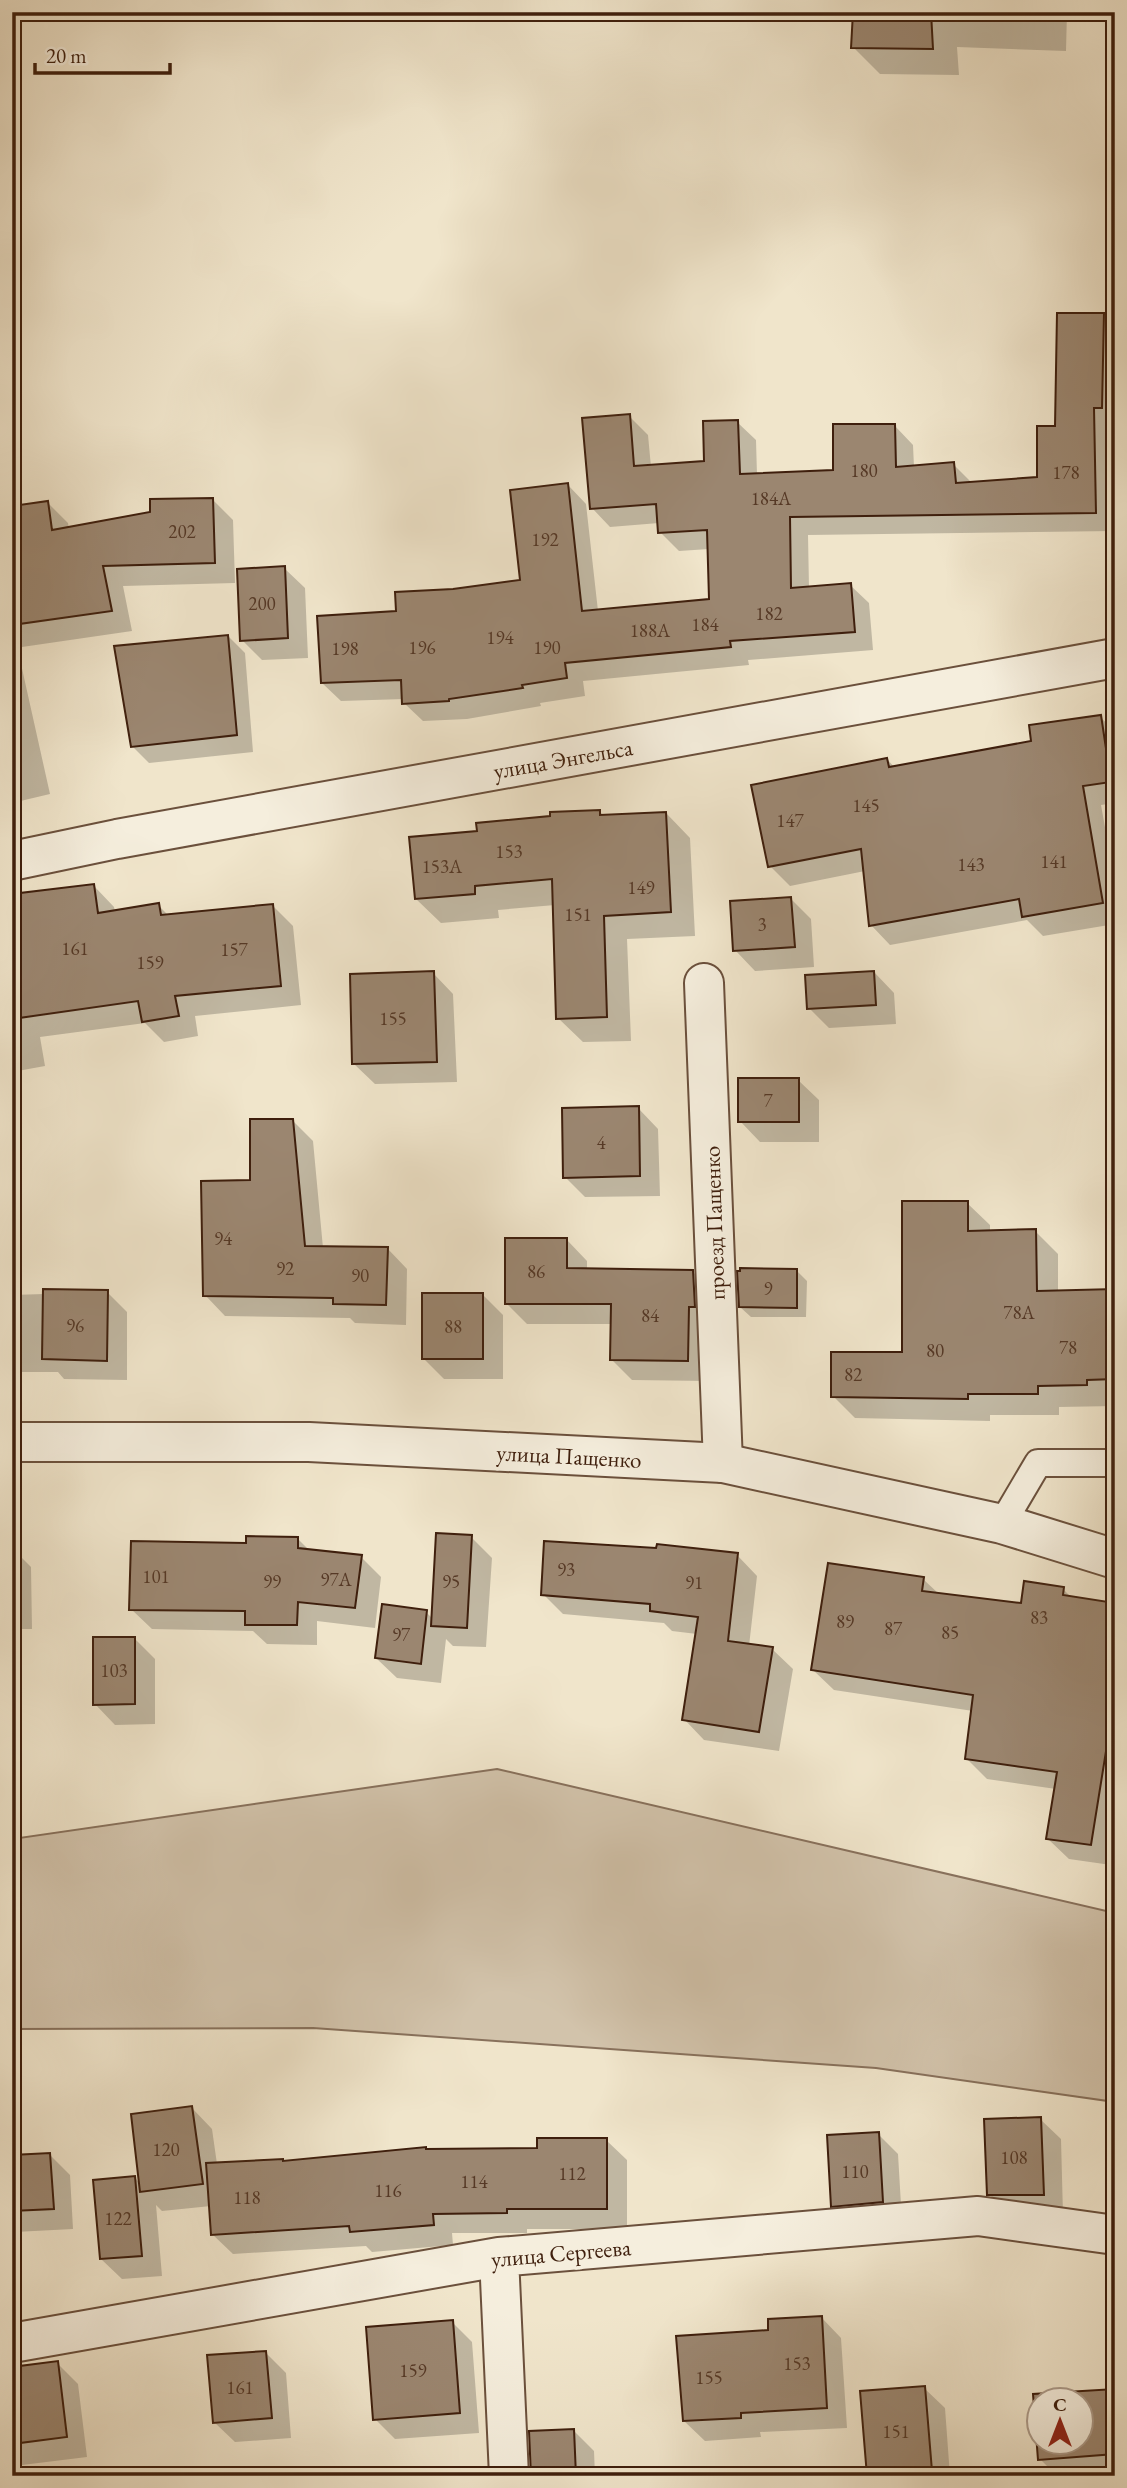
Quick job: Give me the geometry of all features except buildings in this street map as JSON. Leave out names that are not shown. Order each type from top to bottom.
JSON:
[{"type":"street","name":"улица Энгельса","points":[[12,861],[117,839],[1115,658]]},
{"type":"street","name":"проезд Пащенко","points":[[704,983],[723,1463]]},
{"type":"street","name":"улица Пащенко","points":[[12,1442],[309,1442],[723,1463],[1002,1524],[1115,1559]]},
{"type":"street","name":"улица Сергеева","points":[[12,2343],[499,2257],[978,2216],[1115,2235]]},
{"type":"street","points":[[499,2257],[509,2476]]},
{"type":"lane","points":[[1002,1524],[1038,1463],[1115,1463]]},
{"type":"shaded area","points":[[497,1769],[1115,1913],[1115,2102],[876,2068],[313,2028],[12,2029],[12,1839]]}]
